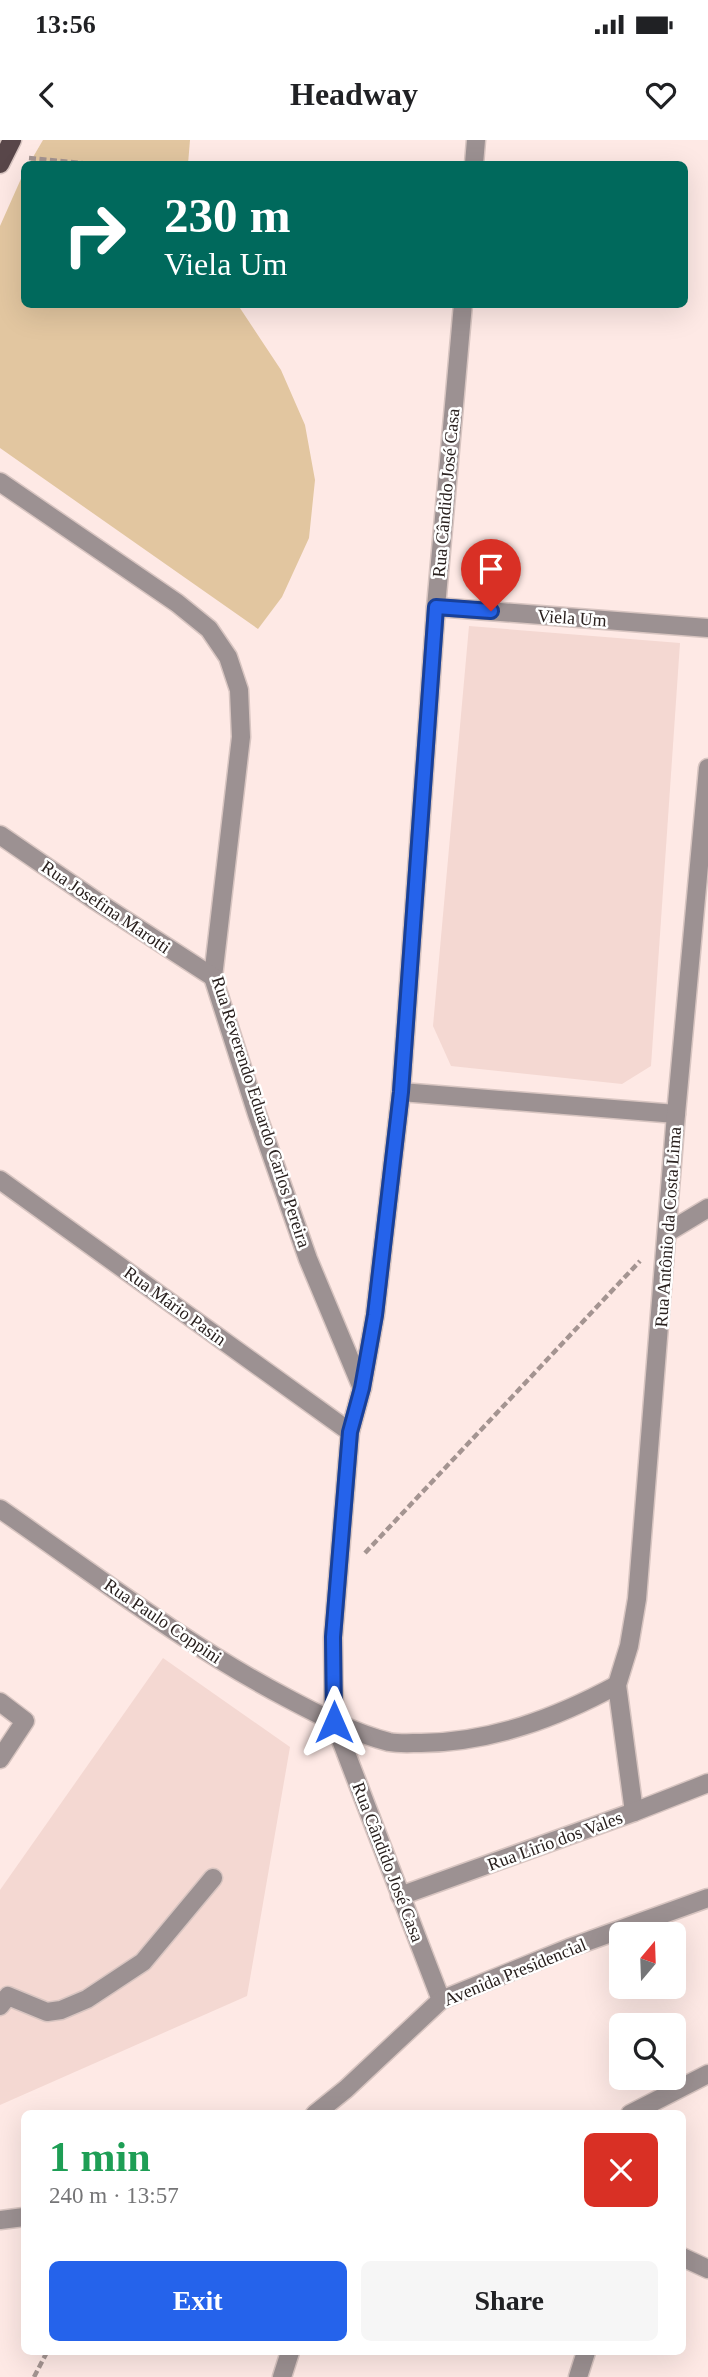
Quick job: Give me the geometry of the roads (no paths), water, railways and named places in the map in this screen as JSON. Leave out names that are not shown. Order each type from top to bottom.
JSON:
[{"type":"street","points":[[474,161],[477,140]]},
{"type":"street","name":"Rua Cândido José Casa","points":[[440,2000],[334,1722],[333,1637],[350,1432],[362,1388],[375,1315],[401,1092],[436,607],[463,308]]},
{"type":"street","name":"Rua Reverendo Eduardo Carlos Pereira","points":[[0,482],[177,603],[209,629],[228,657],[239,690],[241,737],[214,977],[257,1114],[308,1259],[362,1388]]},
{"type":"street","name":"Viela Um","points":[[436,607],[708,628]]},
{"type":"street","name":"Rua Antônio da Costa Lima","points":[[617,1685],[629,1646],[636,1599],[708,768]]},
{"type":"street","name":"Rua Josefina Marotti","points":[[0,835],[214,977]]},
{"type":"street","points":[[401,1092],[677,1114]]},
{"type":"street","name":"Rua Mário Pasin","points":[[0,1180],[350,1432]]},
{"type":"street","points":[[668,1232],[708,1208]]},
{"type":"street","name":"Rua Paulo Coppini","points":[[0,1508],[200,1648],[254,1681],[334,1722],[391,1743],[484,1737],[538,1723],[583,1704],[617,1685]]},
{"type":"street","points":[[617,1685],[634,1812]]},
{"type":"street","points":[[0,1702],[25,1721],[0,1759]]},
{"type":"street","name":"Rua Lirio dos Vales","points":[[400,1896],[708,1783]]},
{"type":"street","points":[[0,2006],[8,1996],[47,2012],[61,2010],[87,1999],[143,1962],[213,1878]]},
{"type":"street","name":"Avenida Presidencial","points":[[320,2110],[346,2090],[440,2000],[569,1948],[708,1898]]},
{"type":"street","points":[[638,2110],[708,2074]]},
{"type":"street","points":[[0,2220],[21,2217]]},
{"type":"street","points":[[686,2259],[708,2269]]},
{"type":"street","points":[[282,2377],[289,2355]]},
{"type":"street","points":[[578,2377],[585,2355]]}]
